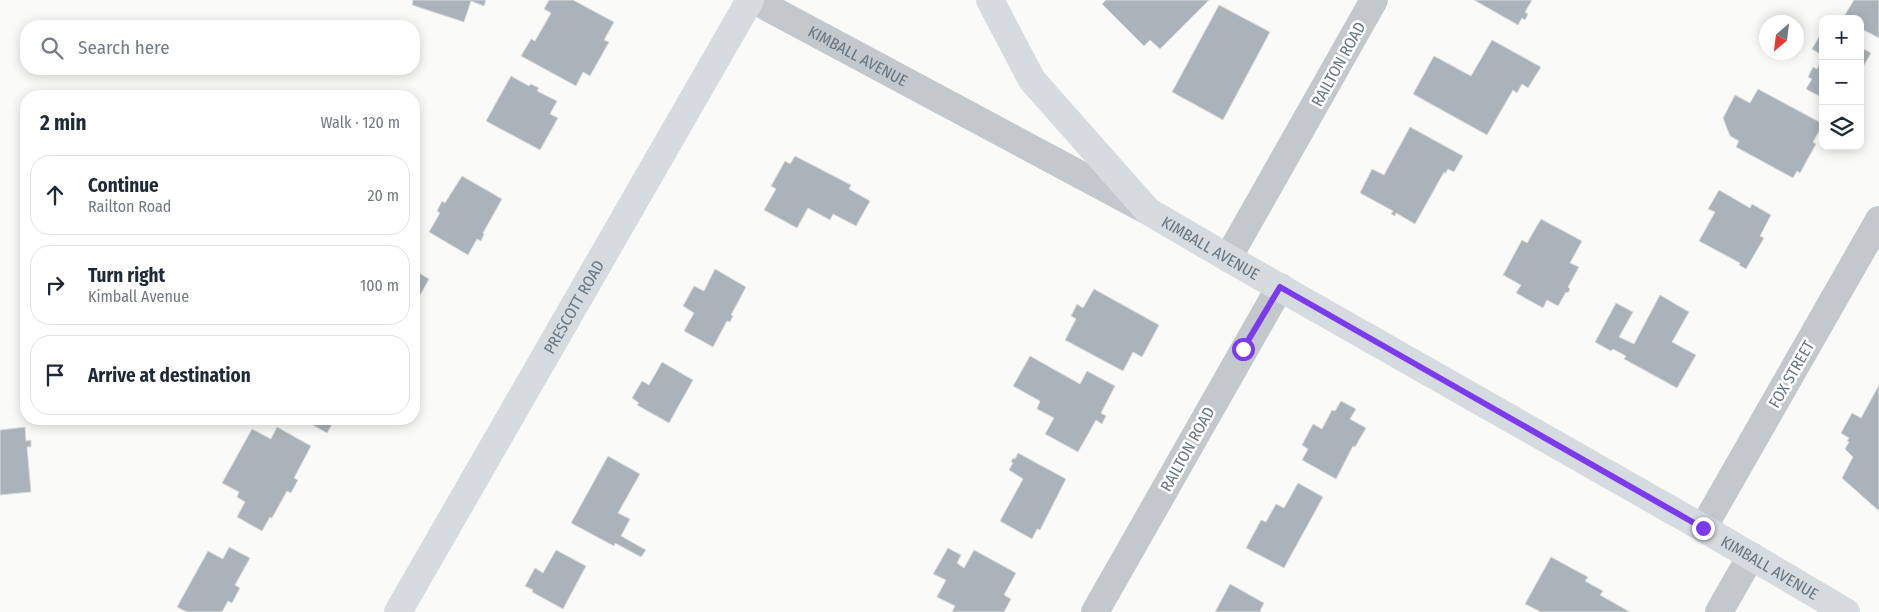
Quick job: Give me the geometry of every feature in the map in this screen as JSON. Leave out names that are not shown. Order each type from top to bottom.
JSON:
[{"type":"main road","name":"PRESCOTT ROAD","points":[[398,612],[752,0]]},
{"type":"main road","name":"KIMBALL AVENUE","points":[[990,0],[1032,80],[1148,211],[1703,528],[1846,612]]},
{"type":"street","name":"KIMBALL AVENUE","points":[[752,0],[1148,211]]},
{"type":"street","name":"RAILTON ROAD","points":[[1228,258],[1374,0]]},
{"type":"street","name":"FOX STREET","points":[[1703,528],[1879,220]]},
{"type":"street","name":"RAILTON ROAD","points":[[1095,612],[1280,287]]},
{"type":"street","points":[[1720,612],[1751,556]]},
{"type":"building","points":[[413,0],[486,0],[484,6],[471,1],[464,22],[412,5]]},
{"type":"building","points":[[549,0],[573,0],[614,22],[604,40],[609,42],[590,76],[583,72],[576,86],[521,56],[531,39],[535,41],[551,13],[544,9]]},
{"type":"building","points":[[1106,0],[1209,0],[1160,49],[1150,40],[1144,46],[1102,4]]},
{"type":"building","points":[[1474,0],[1532,0],[1525,12],[1528,14],[1525,20],[1522,18],[1518,25]]},
{"type":"building","points":[[1854,0],[1879,0],[1879,38],[1864,30],[1864,15],[1845,15]]},
{"type":"building","points":[[1219,5],[1270,32],[1223,120],[1172,92]]},
{"type":"building","points":[[1819,37],[1819,53],[1812,49]]},
{"type":"building","points":[[1492,40],[1541,67],[1528,88],[1522,84],[1517,93],[1513,90],[1487,135],[1413,94],[1434,56],[1471,76]]},
{"type":"building","points":[[1864,49],[1871,53],[1864,65]]},
{"type":"building","points":[[1819,65],[1819,96],[1806,89],[1812,79],[1808,77],[1813,67],[1817,69]]},
{"type":"building","points":[[511,76],[529,86],[531,84],[539,88],[537,91],[557,101],[550,114],[558,118],[540,150],[486,121]]},
{"type":"building","points":[[1758,89],[1819,122],[1819,131],[1813,142],[1816,144],[1800,173],[1797,171],[1793,178],[1736,147],[1739,141],[1730,136],[1723,118],[1735,95],[1750,103]]},
{"type":"building","points":[[1410,127],[1463,156],[1454,172],[1448,169],[1445,174],[1444,172],[1415,224],[1396,213],[1395,216],[1391,214],[1393,211],[1360,193],[1372,169],[1384,175]]},
{"type":"building","points":[[795,156],[851,185],[849,189],[870,201],[856,226],[833,214],[830,220],[808,208],[797,228],[764,210],[776,189],[771,186],[785,161],[790,164]]},
{"type":"building","points":[[462,176],[502,199],[483,233],[481,241],[477,239],[468,255],[429,232],[440,213],[437,211],[442,201],[445,203]]},
{"type":"building","points":[[1719,190],[1750,208],[1752,204],[1771,215],[1760,236],[1764,238],[1746,269],[1739,265],[1740,263],[1699,241],[1715,212],[1708,209]]},
{"type":"building","points":[[1541,219],[1582,241],[1570,263],[1579,267],[1568,287],[1570,289],[1568,293],[1566,292],[1558,306],[1547,300],[1543,308],[1516,293],[1521,285],[1503,275],[1522,240],[1527,243]]},
{"type":"building","points":[[715,269],[746,287],[731,315],[733,316],[730,322],[727,321],[713,347],[684,331],[694,313],[683,306],[694,286],[704,291]]},
{"type":"building","points":[[420,274],[429,279],[420,295]]},
{"type":"building","points":[[1094,289],[1159,325],[1142,357],[1133,352],[1123,371],[1065,340],[1076,319],[1071,316],[1077,304],[1083,308]]},
{"type":"building","points":[[1660,295],[1689,312],[1672,342],[1696,355],[1677,388],[1624,359],[1626,356],[1613,349],[1611,351],[1595,342],[1616,303],[1633,312],[1619,337],[1634,344]]},
{"type":"building","points":[[1030,356],[1080,384],[1087,371],[1115,386],[1101,413],[1106,416],[1102,424],[1096,420],[1078,452],[1045,434],[1054,418],[1037,409],[1040,401],[1013,386]]},
{"type":"building","points":[[662,362],[693,380],[669,423],[637,405],[639,403],[632,398],[642,381],[649,385]]},
{"type":"building","points":[[1879,385],[1879,511],[1842,478],[1853,457],[1845,449],[1849,438],[1841,433],[1852,413],[1861,418]]},
{"type":"building","points":[[1341,401],[1356,409],[1350,419],[1366,428],[1355,447],[1353,446],[1336,479],[1302,460],[1308,449],[1302,445],[1313,424],[1322,429],[1332,410],[1335,411]]},
{"type":"building","points":[[313,425],[332,425],[327,433]]},
{"type":"building","points":[[25,427],[26,441],[31,440],[31,447],[27,447],[31,492],[0,495],[0,430]]},
{"type":"building","points":[[277,427],[311,446],[294,478],[298,480],[291,493],[287,491],[272,518],[270,517],[262,531],[237,517],[245,502],[237,497],[239,492],[222,483],[252,429],[271,439]]},
{"type":"building","points":[[1018,453],[1066,479],[1040,530],[1037,529],[1032,539],[1000,521],[1023,479],[1009,470],[1013,463],[1011,462],[1013,458],[1015,459]]},
{"type":"building","points":[[608,456],[640,474],[618,513],[630,519],[621,536],[646,550],[641,557],[615,543],[614,546],[571,523]]},
{"type":"building","points":[[1298,483],[1323,497],[1284,568],[1246,548],[1261,520],[1266,522],[1276,504],[1284,508]]},
{"type":"building","points":[[229,547],[250,558],[235,585],[240,588],[232,603],[228,601],[222,612],[187,612],[177,607],[208,551],[223,559]]},
{"type":"building","points":[[948,548],[961,555],[957,563],[964,568],[974,550],[1016,573],[1004,595],[1011,599],[1004,612],[952,612],[955,606],[937,597],[946,580],[933,574]]},
{"type":"building","points":[[556,550],[586,566],[563,609],[532,592],[533,590],[525,586],[535,568],[543,573]]},
{"type":"building","points":[[1551,557],[1588,577],[1585,581],[1603,591],[1600,595],[1630,612],[1541,612],[1525,604]]},
{"type":"building","points":[[1230,584],[1264,603],[1261,612],[1215,612]]},
{"type":"route","points":[[1243,349],[1280,287],[1703,528]]}]
